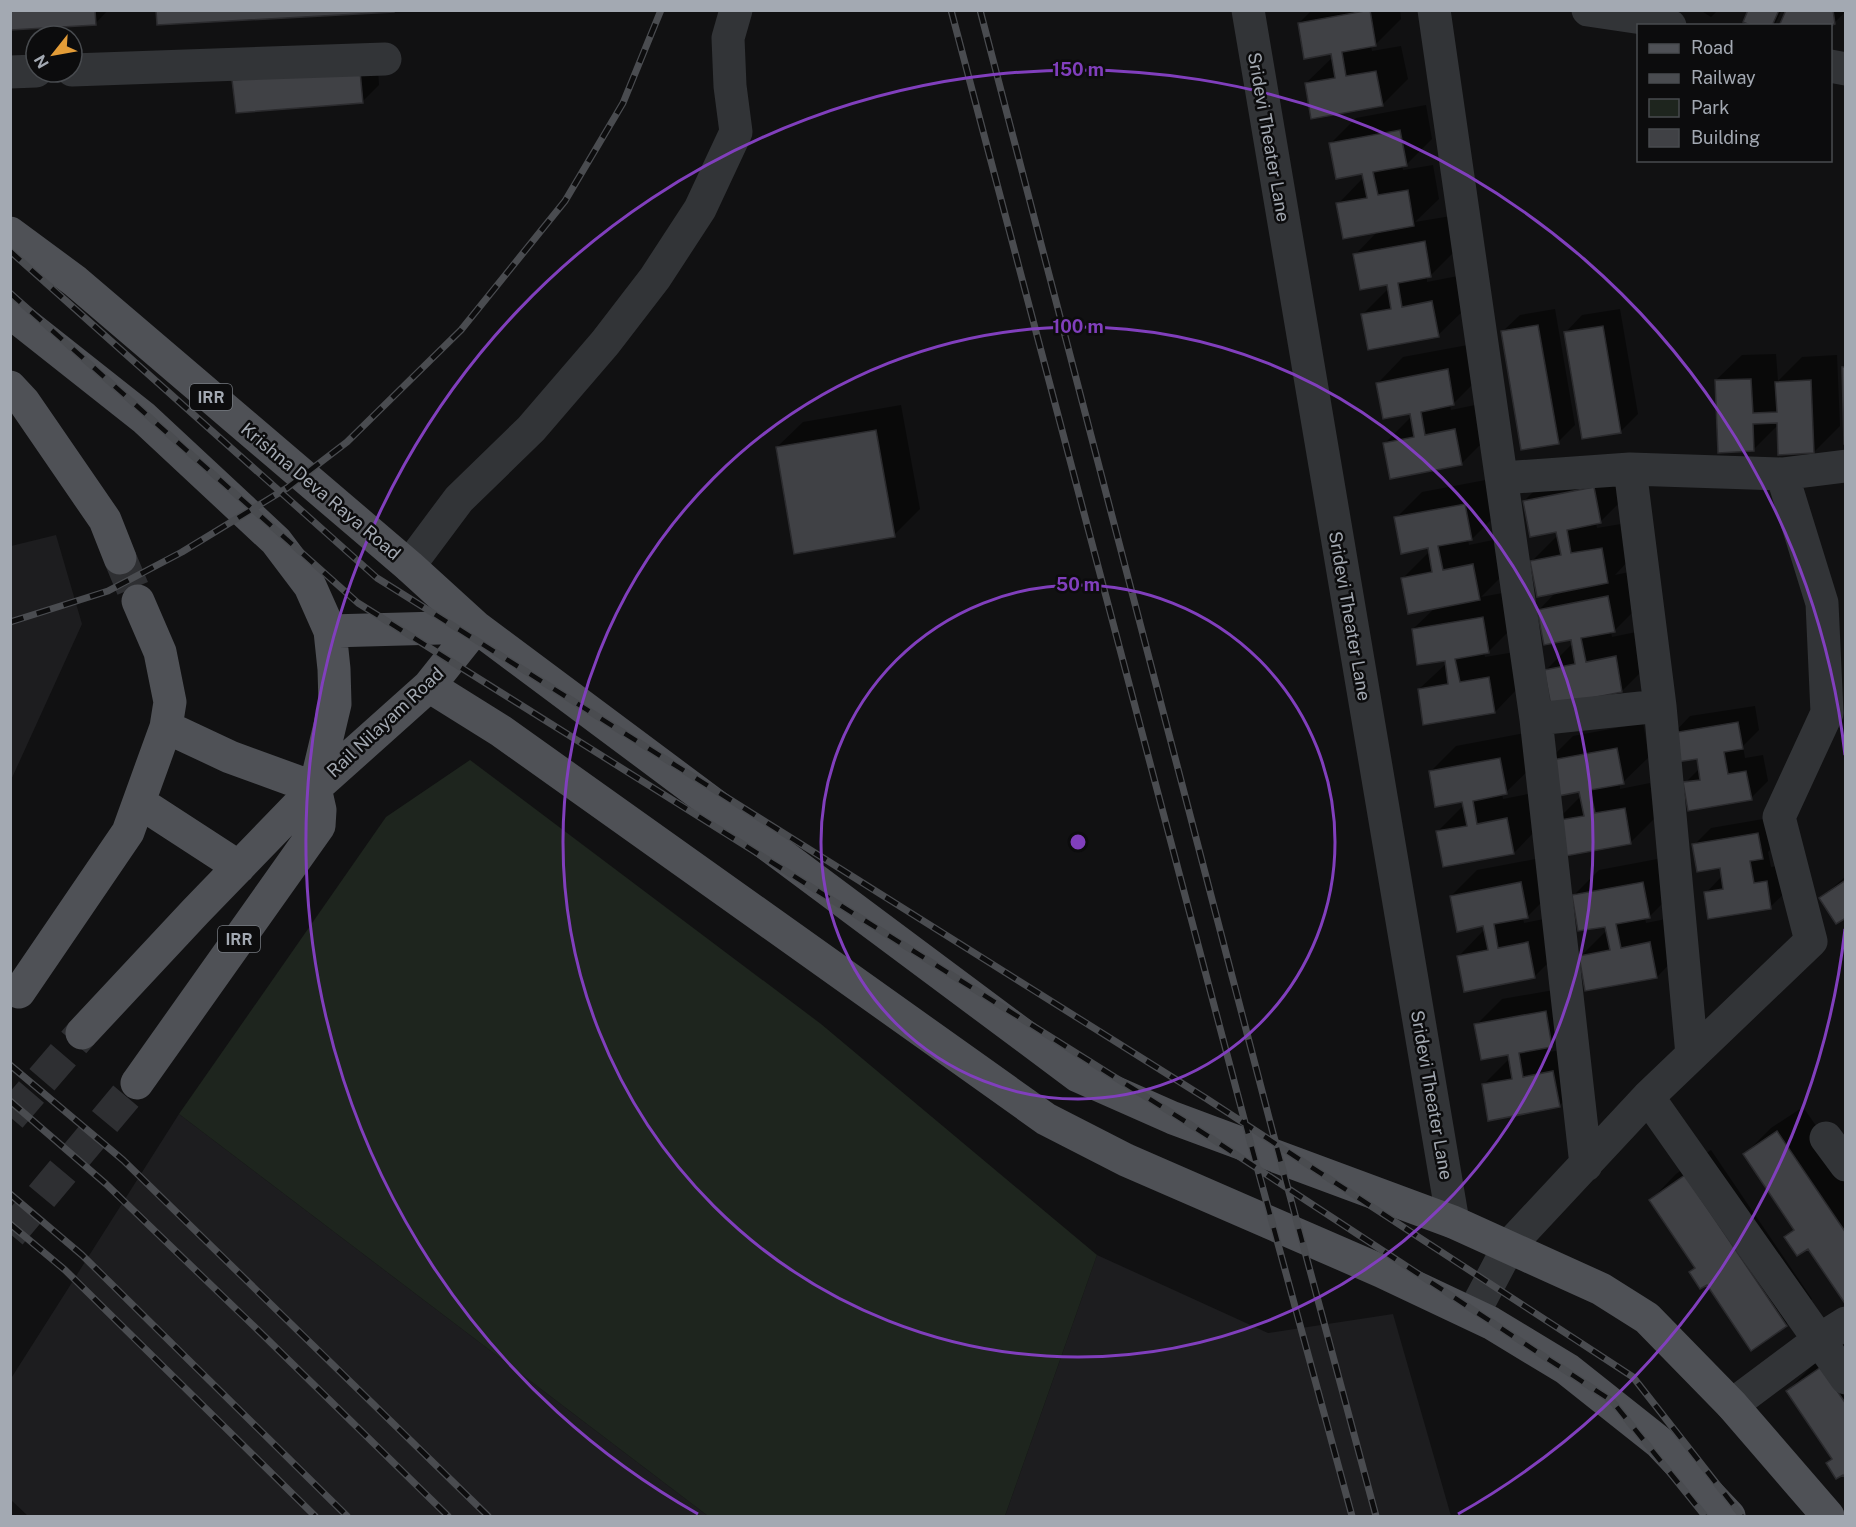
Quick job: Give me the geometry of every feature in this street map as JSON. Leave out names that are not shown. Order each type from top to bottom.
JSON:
[{"type":"main road","name":"Krishna Deva Raya Road","points":[[10,232],[75,281],[409,566],[476,627],[1078,1076],[1173,1118],[1453,1221],[1601,1289],[1647,1318],[1732,1405],[1828,1516]]},
{"type":"main road","name":"Rail Nilayam Road","points":[[10,312],[144,418],[276,542],[310,586],[330,631],[335,704],[315,788]]},
{"type":"main road","points":[[10,387],[24,402],[105,520],[120,558]]},
{"type":"main road","points":[[20,992],[128,832],[166,727],[170,702],[162,662],[138,601]]},
{"type":"main road","name":"Rail Nilayam Road","points":[[239,867],[315,788],[429,686],[476,627]]},
{"type":"main road","points":[[330,631],[476,627]]},
{"type":"main road","points":[[429,686],[501,731],[1046,1119],[1126,1160],[1381,1271],[1473,1314],[1577,1376],[1659,1442],[1729,1516]]},
{"type":"main road","points":[[166,727],[230,756],[315,788]]},
{"type":"main road","name":"IRR","points":[[137,1083],[319,826],[320,810],[315,788]]},
{"type":"main road","points":[[139,802],[239,867]]},
{"type":"main road","name":"IRR","points":[[82,1033],[239,867]]},
{"type":"street","points":[[409,566],[459,499],[531,429],[605,343],[655,278],[700,209],[736,132],[730,86],[728,38],[736,10]]},
{"type":"street","name":"Sridevi Theater Lane","points":[[1248,10],[1453,1221]]},
{"type":"street","points":[[1434,10],[1536,719],[1586,1166]]},
{"type":"street","points":[[1588,10],[1642,18],[1663,24]]},
{"type":"street","points":[[84,70],[385,59]]},
{"type":"street","points":[[1502,478],[1630,469],[1782,474],[1845,466]]},
{"type":"street","points":[[1630,469],[1660,706],[1692,1055]]},
{"type":"street","points":[[1473,1314],[1509,1245],[1586,1166],[1648,1097],[1811,941],[1779,818],[1836,713],[1834,602],[1782,474]]},
{"type":"street","points":[[1536,719],[1660,706]]},
{"type":"street","points":[[1648,1097],[1832,1331],[1845,1378]]},
{"type":"street","points":[[1826,1138],[1845,1165]]},
{"type":"street","points":[[1732,1405],[1832,1331]]},
{"type":"shaded area","points":[[56,535],[82,624],[11,780],[11,546]]},
{"type":"shaded area","points":[[179,1114],[708,1516],[28,1516],[11,1500],[10,1380]]},
{"type":"shaded area","points":[[1097,1255],[1268,1333],[1393,1314],[1451,1516],[1005,1516]]},
{"type":"green space","points":[[470,760],[821,1024],[1097,1255],[1005,1516],[708,1516],[179,1114],[386,817]]},
{"type":"building","points":[[10,10],[95,10],[96,25],[24,24],[24,29],[11,30]]},
{"type":"building","points":[[156,10],[394,10],[394,12],[157,25]]},
{"type":"building","points":[[1370,10],[1376,46],[1342,52],[1346,76],[1376,71],[1383,106],[1311,119],[1305,83],[1335,78],[1331,54],[1304,59],[1298,23]]},
{"type":"building","points":[[1748,10],[1779,10],[1773,24],[1743,22]]},
{"type":"building","points":[[1786,10],[1833,10],[1835,24],[1832,25],[1780,24]]},
{"type":"building","points":[[360,71],[363,103],[236,113],[232,80]]},
{"type":"building","points":[[1400,130],[1407,166],[1373,172],[1378,195],[1408,190],[1414,226],[1343,239],[1336,203],[1367,198],[1362,174],[1336,179],[1329,143]]},
{"type":"building","points":[[1425,241],[1431,277],[1398,283],[1402,307],[1432,301],[1439,337],[1368,350],[1361,314],[1391,309],[1387,285],[1360,290],[1353,254]]},
{"type":"building","points":[[1538,325],[1559,444],[1521,450],[1501,331]]},
{"type":"building","points":[[1603,326],[1621,433],[1582,439],[1564,332]]},
{"type":"building","points":[[1842,367],[1846,367],[1846,444],[1844,444]]},
{"type":"building","points":[[1448,369],[1454,405],[1421,412],[1425,435],[1455,429],[1462,465],[1390,479],[1383,443],[1414,437],[1410,414],[1383,419],[1376,383]]},
{"type":"building","points":[[1751,379],[1753,413],[1777,412],[1775,382],[1811,380],[1814,453],[1778,455],[1777,423],[1753,424],[1754,451],[1718,453],[1715,380]]},
{"type":"building","points":[[876,430],[895,537],[794,554],[776,447]]},
{"type":"building","points":[[1594,487],[1601,523],[1567,530],[1571,553],[1602,548],[1608,583],[1537,597],[1530,561],[1561,555],[1556,532],[1530,537],[1523,501]]},
{"type":"building","points":[[1465,504],[1472,540],[1438,546],[1443,570],[1473,564],[1480,600],[1408,614],[1401,578],[1432,572],[1428,548],[1401,554],[1394,517]]},
{"type":"building","points":[[1608,596],[1615,632],[1581,638],[1586,662],[1616,656],[1622,692],[1551,706],[1544,670],[1575,664],[1571,640],[1544,645],[1537,610]]},
{"type":"building","points":[[1483,617],[1489,653],[1455,659],[1460,682],[1489,677],[1495,713],[1423,725],[1418,689],[1448,684],[1445,661],[1417,665],[1412,629]]},
{"type":"building","points":[[1738,722],[1743,749],[1724,752],[1728,774],[1746,771],[1752,800],[1688,811],[1683,782],[1700,780],[1697,759],[1677,762],[1672,733]]},
{"type":"building","points":[[1617,748],[1624,784],[1590,790],[1595,813],[1625,808],[1631,844],[1560,857],[1553,821],[1584,816],[1579,792],[1553,797],[1546,761]]},
{"type":"building","points":[[1500,758],[1507,794],[1473,801],[1477,824],[1507,818],[1514,854],[1443,867],[1436,831],[1467,826],[1462,802],[1435,807],[1429,771]]},
{"type":"building","points":[[1758,833],[1763,859],[1750,861],[1754,883],[1767,881],[1771,909],[1708,919],[1704,892],[1723,889],[1720,868],[1697,872],[1692,844]]},
{"type":"building","points":[[1846,880],[1846,918],[1836,924],[1819,898]]},
{"type":"building","points":[[1521,882],[1528,918],[1494,924],[1498,948],[1528,942],[1535,978],[1464,992],[1457,956],[1488,950],[1483,926],[1457,932],[1450,896]]},
{"type":"building","points":[[1643,882],[1650,918],[1616,924],[1621,948],[1650,942],[1657,978],[1585,991],[1579,956],[1610,950],[1605,927],[1578,931],[1572,895]]},
{"type":"building","points":[[1546,1011],[1552,1047],[1519,1053],[1523,1077],[1553,1071],[1560,1107],[1488,1121],[1482,1084],[1512,1079],[1508,1055],[1481,1060],[1474,1024]]},
{"type":"building","points":[[1777,1131],[1846,1233],[1846,1305],[1808,1249],[1797,1256],[1784,1237],[1794,1230],[1743,1154]]},
{"type":"building","points":[[1685,1175],[1787,1326],[1751,1351],[1707,1285],[1700,1289],[1689,1272],[1695,1268],[1649,1200]]},
{"type":"building","points":[[1821,1367],[1846,1404],[1846,1479],[1843,1475],[1836,1479],[1826,1463],[1832,1459],[1786,1391]]},
{"type":"tunnel","points":[[120,558],[138,601]]},
{"type":"tunnel","points":[[10,1117],[82,1033]]},
{"type":"tunnel","points":[[10,1234],[137,1083]]},
{"type":"railway","points":[[10,622],[108,591],[182,552],[287,488],[347,442],[461,330],[565,201],[623,103],[661,10]]},
{"type":"railway","points":[[951,10],[1247,1130],[1352,1516]]},
{"type":"railway","points":[[980,10],[1273,1133],[1376,1516]]},
{"type":"railway","points":[[10,251],[377,578],[1207,1099],[1633,1377],[1742,1516]]},
{"type":"railway","points":[[10,293],[358,603],[1191,1125],[1612,1401],[1705,1516]]},
{"type":"railway","points":[[10,1065],[123,1160],[488,1516]]},
{"type":"railway","points":[[10,1101],[106,1184],[448,1516]]},
{"type":"railway","points":[[10,1194],[82,1255],[347,1516]]},
{"type":"railway","points":[[10,1224],[65,1270],[315,1516]]}]
